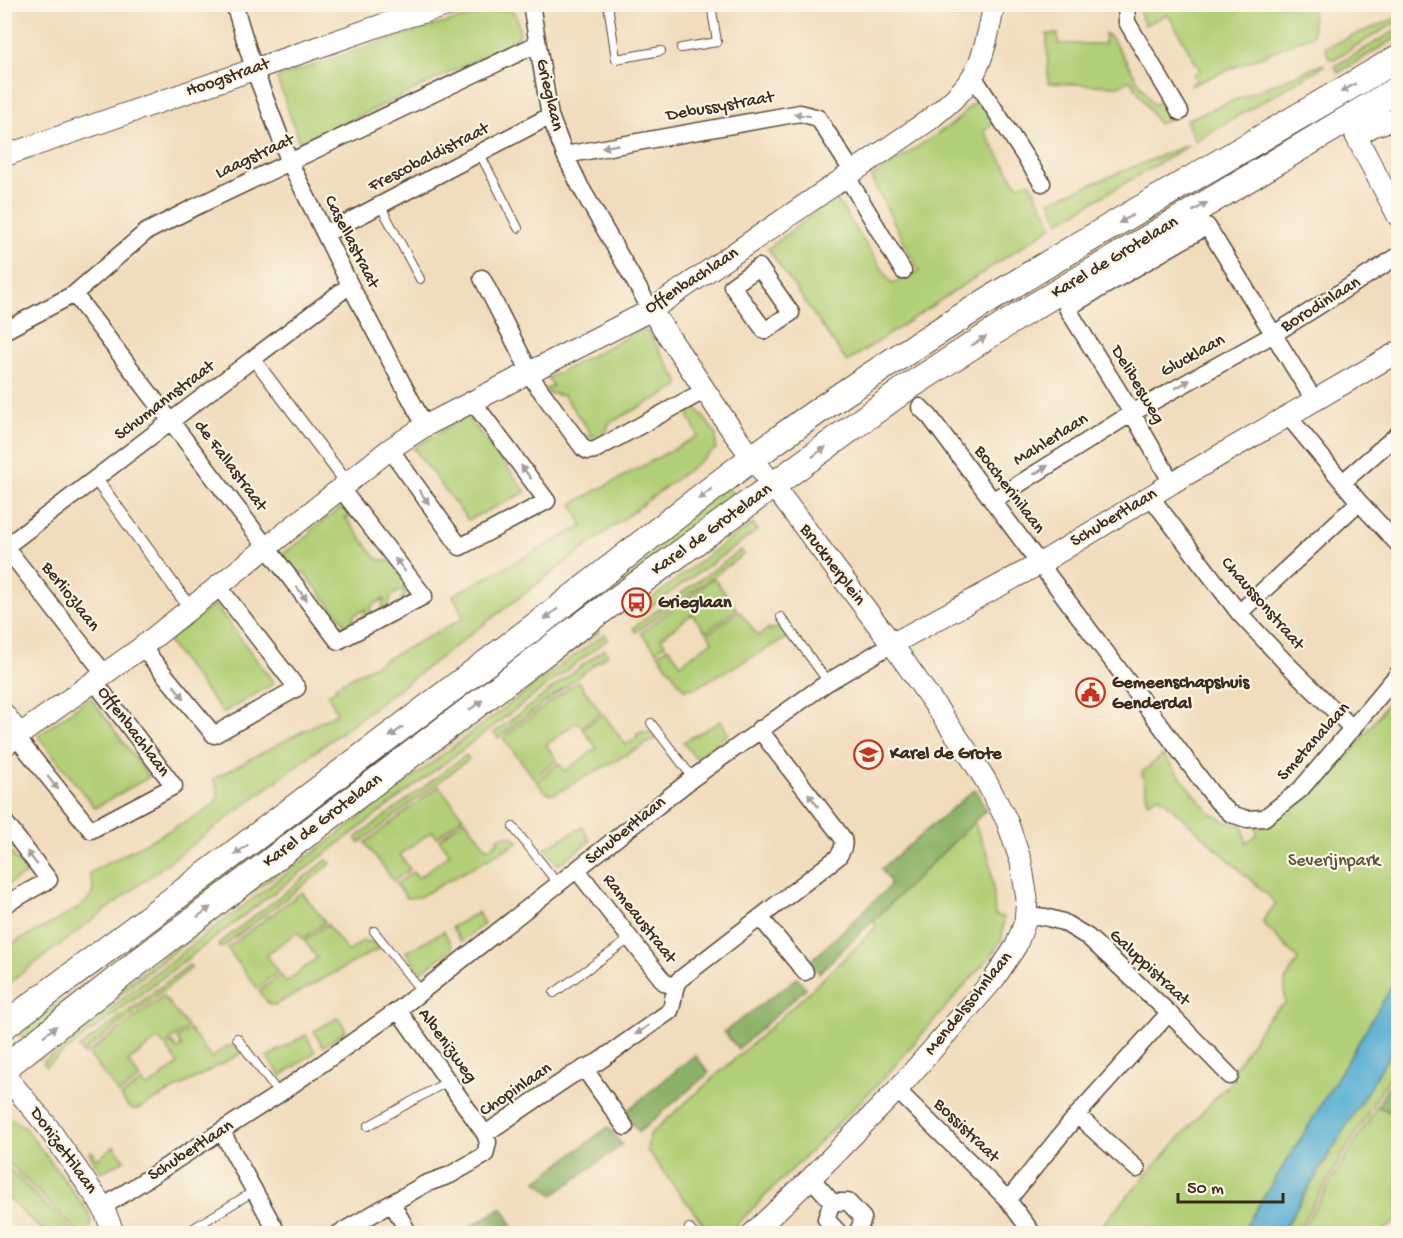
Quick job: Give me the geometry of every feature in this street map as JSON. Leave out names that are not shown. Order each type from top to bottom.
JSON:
[{"type":"main road","name":"Karel de Grotelaan","points":[[4,1026],[123,940],[752,458],[845,392],[1011,286],[1398,58]]},
{"type":"main road","name":"Karel de Grotelaan","points":[[4,1068],[141,960],[568,635],[905,389],[1028,310],[1398,88]]},
{"type":"street","name":"Casellastraat","points":[[234,4],[254,69],[290,163],[350,285],[425,426]]},
{"type":"street","name":"Hoogstraat","points":[[4,156],[402,18],[453,4]]},
{"type":"street","name":"Grieglaan","points":[[531,4],[550,116],[580,186],[651,310],[704,391],[772,486]]},
{"type":"street","name":"Offenbachlaan","points":[[99,677],[174,786],[90,830],[15,738],[99,677],[142,647],[390,449],[425,426],[651,310],[937,114],[952,102],[973,76],[983,49],[994,4]]},
{"type":"street","points":[[1126,4],[1127,22],[1180,112]]},
{"type":"street","name":"Laagstraat","points":[[4,331],[74,294],[146,232],[191,208],[537,44]]},
{"type":"street","points":[[973,76],[1042,183]]},
{"type":"street","name":"Debussystraat","points":[[565,155],[800,113],[818,118],[849,173]]},
{"type":"street","name":"Frescobaldistraat","points":[[325,234],[550,116]]},
{"type":"street","points":[[1398,118],[1373,126],[1356,136],[1398,216]]},
{"type":"street","points":[[849,173],[903,271]]},
{"type":"street","name":"Karel de Grotelaan","points":[[1067,308],[1207,226],[1274,334]]},
{"type":"street","points":[[737,252],[751,273]]},
{"type":"street","name":"Borodinlaan","points":[[1274,334],[1398,256]]},
{"type":"street","points":[[482,278],[536,384],[583,448],[588,451],[595,450],[704,391]]},
{"type":"street","name":"Schumannstraat","points":[[5,546],[350,285]]},
{"type":"street","name":"de Fallastraat","points":[[74,294],[267,548]]},
{"type":"street","name":"Delibesweg","points":[[1067,308],[1172,483]]},
{"type":"street","points":[[1274,334],[1314,400]]},
{"type":"street","name":"Glucklaan","points":[[1132,413],[1274,334]]},
{"type":"street","name":"Schubertlaan","points":[[103,1207],[279,1094],[398,1010],[693,777],[828,682],[892,644],[1041,563],[1150,496],[1398,352]]},
{"type":"street","points":[[253,358],[424,596],[338,641],[267,548]]},
{"type":"street","points":[[390,449],[460,547],[547,501],[473,402]]},
{"type":"street","name":"Boccherinilaan","points":[[920,407],[1041,563],[1217,801],[1231,814],[1247,819]]},
{"type":"street","name":"Mahlerlaan","points":[[992,501],[1132,413]]},
{"type":"street","points":[[1288,416],[1359,502],[1398,544]]},
{"type":"street","points":[[1343,482],[1398,434]]},
{"type":"street","points":[[95,478],[190,608]]},
{"type":"street","name":"Brucknerplein","points":[[772,486],[808,530],[892,644]]},
{"type":"street","name":"Chaussonstraat","points":[[1150,496],[1239,613],[1353,729]]},
{"type":"street","points":[[1239,613],[1359,502]]},
{"type":"street","name":"Berliozlaan","points":[[5,546],[99,677]]},
{"type":"street","points":[[142,647],[214,735],[297,688],[218,586]]},
{"type":"street","name":"Mendelssohnlaan","points":[[752,1233],[811,1178],[897,1090],[994,979],[1016,946],[1027,915],[1025,882],[1007,821],[965,748],[892,644]]},
{"type":"street","name":"Smetanalaan","points":[[1247,819],[1264,818],[1300,790],[1398,674]]},
{"type":"street","points":[[4,707],[15,738]]},
{"type":"street","points":[[674,987],[679,980],[838,857],[843,848],[842,837],[759,729]]},
{"type":"street","points":[[4,821],[50,880],[4,905]]},
{"type":"street","name":"Rameaustraat","points":[[577,870],[664,982],[674,987]]},
{"type":"street","name":"Galuppistraat","points":[[1027,915],[1063,922],[1088,938],[1169,1013],[1230,1076]]},
{"type":"street","points":[[760,916],[805,972]]},
{"type":"street","name":"Chopinlaan","points":[[338,1233],[425,1184],[450,1175],[485,1155],[488,1142],[485,1134],[585,1068],[598,1062],[670,1011],[673,1005],[674,987]]},
{"type":"street","name":"Albenizweg","points":[[398,1010],[485,1134]]},
{"type":"street","points":[[1008,1200],[1077,1115],[1169,1013]]},
{"type":"street","points":[[585,1068],[625,1126]]},
{"type":"street","name":"Donizettilaan","points":[[4,1074],[47,1126],[103,1207],[112,1233]]},
{"type":"street","name":"Bossistraat","points":[[897,1090],[1008,1200],[1033,1233]]},
{"type":"street","points":[[1077,1115],[1137,1168]]},
{"type":"street","points":[[222,1132],[278,1233]]},
{"type":"street","points":[[811,1178],[832,1202],[848,1202],[863,1218],[858,1233],[855,1233]]},
{"type":"street","points":[[832,1202],[826,1219],[840,1233]]},
{"type":"street","points":[[392,1203],[409,1233]]},
{"type":"lane","points":[[608,4],[616,59],[661,51]]},
{"type":"lane","points":[[681,48],[717,42],[711,4]]},
{"type":"lane","points":[[480,154],[518,228]]},
{"type":"lane","points":[[380,205],[420,279]]},
{"type":"lane","points":[[781,617],[828,682]]},
{"type":"lane","points":[[651,723],[693,777]]},
{"type":"lane","points":[[513,827],[558,884]]},
{"type":"lane","points":[[374,931],[421,991]]},
{"type":"lane","points":[[554,993],[631,938]]},
{"type":"lane","points":[[237,1038],[279,1094]]},
{"type":"lane","points":[[368,1126],[448,1080]]},
{"type":"lane","points":[[184,1233],[254,1191]]},
{"type":"green space","points":[[1177,5],[1312,5],[1313,35],[1189,86],[1196,81],[1193,75],[1200,70],[1168,14],[1144,25],[1139,9],[1174,8]]},
{"type":"green space","points":[[507,9],[516,14],[520,34],[515,41],[305,143],[299,141],[277,78],[420,30]]},
{"type":"green space","points":[[1398,17],[1398,21],[1334,59],[1329,58],[1325,47]]},
{"type":"green space","points":[[1398,29],[1398,37],[1338,73],[1335,66]]},
{"type":"green space","points":[[1105,33],[1113,40],[1153,105],[1164,99],[1175,117],[1158,124],[1131,80],[1118,86],[1048,83],[1047,34],[1058,34],[1058,44],[1104,44]]},
{"type":"green space","points":[[1323,64],[1324,66],[1195,141],[1186,120]]},
{"type":"green space","points":[[978,102],[987,112],[992,125],[984,131],[1017,185],[1030,182],[1053,226],[847,362],[768,249],[835,197],[892,284],[919,271],[871,178],[955,122],[973,103]]},
{"type":"green space","points":[[1188,146],[1059,222],[1050,201]]},
{"type":"green space","points":[[642,329],[647,331],[679,382],[678,387],[609,423],[604,439],[595,444],[587,442],[580,435],[593,436],[564,396],[548,393],[545,389],[553,386],[548,378]]},
{"type":"green space","points":[[696,407],[716,434],[716,449],[5,986],[5,947],[65,916],[86,902],[93,890],[89,873],[210,807],[218,796],[213,779],[337,713],[328,694],[337,689],[335,686],[464,618],[453,595],[583,526],[572,504],[698,436],[688,415]]},
{"type":"green space","points":[[467,416],[526,492],[468,520],[413,448]]},
{"type":"green space","points":[[727,487],[739,502],[26,1042],[19,1032],[103,972],[147,931]]},
{"type":"green space","points":[[346,504],[360,519],[345,517],[377,559],[393,562],[411,591],[410,598],[401,603],[404,589],[391,596],[387,611],[381,614],[384,599],[372,605],[368,622],[363,624],[366,609],[354,615],[350,632],[340,632],[333,625],[347,626],[304,573],[290,568],[280,556],[311,534],[310,531]]},
{"type":"green space","points":[[753,524],[758,530],[643,612],[639,608],[724,543]]},
{"type":"green space","points":[[741,550],[744,554],[636,632],[633,628]]},
{"type":"green space","points":[[714,578],[737,609],[706,632],[692,614],[661,638],[665,644],[656,651],[641,633]]},
{"type":"green space","points":[[214,604],[274,683],[223,713],[167,641]]},
{"type":"green space","points":[[739,611],[758,636],[769,628],[770,630],[779,628],[790,636],[695,688],[684,689],[658,654],[668,647],[681,664],[712,641],[708,634]]},
{"type":"green space","points":[[598,630],[600,632],[561,659],[170,955],[39,1059],[35,1054],[557,653]]},
{"type":"green space","points":[[605,634],[608,639],[46,1066],[43,1062],[142,983]]},
{"type":"green space","points":[[604,649],[608,654],[498,738],[494,733]]},
{"type":"green space","points":[[578,681],[601,712],[582,727],[577,722],[546,745],[557,760],[534,778],[503,738]]},
{"type":"green space","name":"Severijnpark","points":[[1398,688],[1398,976],[1303,1135],[1241,1233],[1094,1234],[1232,1081],[1232,1071],[1263,1025],[1277,1009],[1285,1004],[1285,981],[1298,959],[1262,922],[1276,903],[1159,796],[1148,802],[1142,772],[1163,755],[1210,813],[1225,821],[1243,826],[1246,843],[1257,835],[1256,826],[1278,817],[1299,804],[1337,769]]},
{"type":"green space","points":[[90,697],[149,777],[95,808],[38,736]]},
{"type":"green space","points":[[603,714],[626,745],[642,732],[650,733],[657,738],[556,793],[544,791],[536,781],[559,763],[565,771],[597,748],[583,729]]},
{"type":"green space","points":[[721,721],[728,734],[695,758],[683,742]]},
{"type":"green space","points":[[466,755],[469,759],[359,843],[356,838]]},
{"type":"green space","points":[[439,786],[463,817],[437,837],[432,831],[400,855],[410,869],[394,881],[365,843]]},
{"type":"green space","points":[[975,789],[986,810],[819,973],[810,962],[889,887],[890,881],[881,869]]},
{"type":"green space","points":[[465,819],[487,849],[505,835],[519,842],[419,897],[407,898],[396,884],[413,872],[418,878],[450,854],[439,839]]},
{"type":"green space","points":[[974,822],[989,857],[995,915],[1004,917],[1002,938],[993,953],[883,1079],[728,1233],[710,1233],[647,1150],[650,1134],[849,954],[876,927],[874,920]]},
{"type":"green space","points":[[583,827],[590,841],[558,865],[545,848]]},
{"type":"green space","points":[[4,844],[27,873],[5,886],[4,886]]},
{"type":"green space","points":[[327,860],[331,864],[221,948],[218,944]]},
{"type":"green space","points":[[302,892],[325,922],[303,939],[297,932],[266,955],[278,972],[257,988],[227,948]]},
{"type":"green space","points":[[478,912],[484,924],[461,942],[452,927]]},
{"type":"green space","points":[[327,924],[348,952],[362,941],[373,942],[380,948],[275,1005],[269,1004],[259,991],[281,975],[286,982],[317,958],[305,941]]},
{"type":"green space","points":[[444,931],[453,948],[421,972],[406,952]]},
{"type":"green space","points":[[189,965],[192,968],[85,1051],[84,1055],[79,1048]]},
{"type":"green space","points":[[797,978],[806,988],[738,1049],[724,1032]]},
{"type":"green space","points":[[163,996],[188,1027],[164,1045],[158,1039],[128,1062],[140,1078],[119,1094],[88,1053]]},
{"type":"green space","points":[[339,1017],[346,1030],[323,1047],[314,1031]]},
{"type":"green space","points":[[190,1029],[211,1058],[227,1046],[235,1046],[242,1053],[138,1109],[130,1108],[121,1097],[142,1081],[147,1088],[178,1064],[166,1047],[172,1042],[177,1049],[182,1046],[177,1039]]},
{"type":"green space","points":[[306,1035],[315,1052],[281,1076],[267,1057]]},
{"type":"green space","points":[[1398,1041],[1398,1063],[1296,1233],[1281,1234]]},
{"type":"green space","points":[[695,1055],[709,1073],[639,1132],[624,1113]]},
{"type":"green space","points":[[1398,1069],[1398,1116],[1377,1106]]},
{"type":"green space","points":[[1377,1106],[1398,1116],[1398,1220],[1379,1233],[1299,1234]]},
{"type":"green space","points":[[5,1114],[25,1128],[87,1210],[91,1222],[88,1233],[79,1233],[5,1159]]},
{"type":"green space","points":[[608,1127],[622,1145],[553,1195],[537,1181]]},
{"type":"green space","points":[[114,1146],[125,1160],[101,1172],[89,1153],[92,1151],[98,1159]]},
{"type":"green space","points":[[5,1165],[74,1233],[45,1233],[5,1195]]},
{"type":"green space","points":[[502,1208],[512,1225],[498,1233],[459,1233]]},
{"type":"water","points":[[1398,976],[1398,1041],[1281,1233],[1241,1233],[1303,1135]]},
{"type":"place","name":"Grieglaan","points":[[637,603]]},
{"type":"place","name":"Gemeenschapshuis Genderdal","points":[[1091,693]]},
{"type":"place","name":"Karel de Grote","points":[[869,754]]}]
